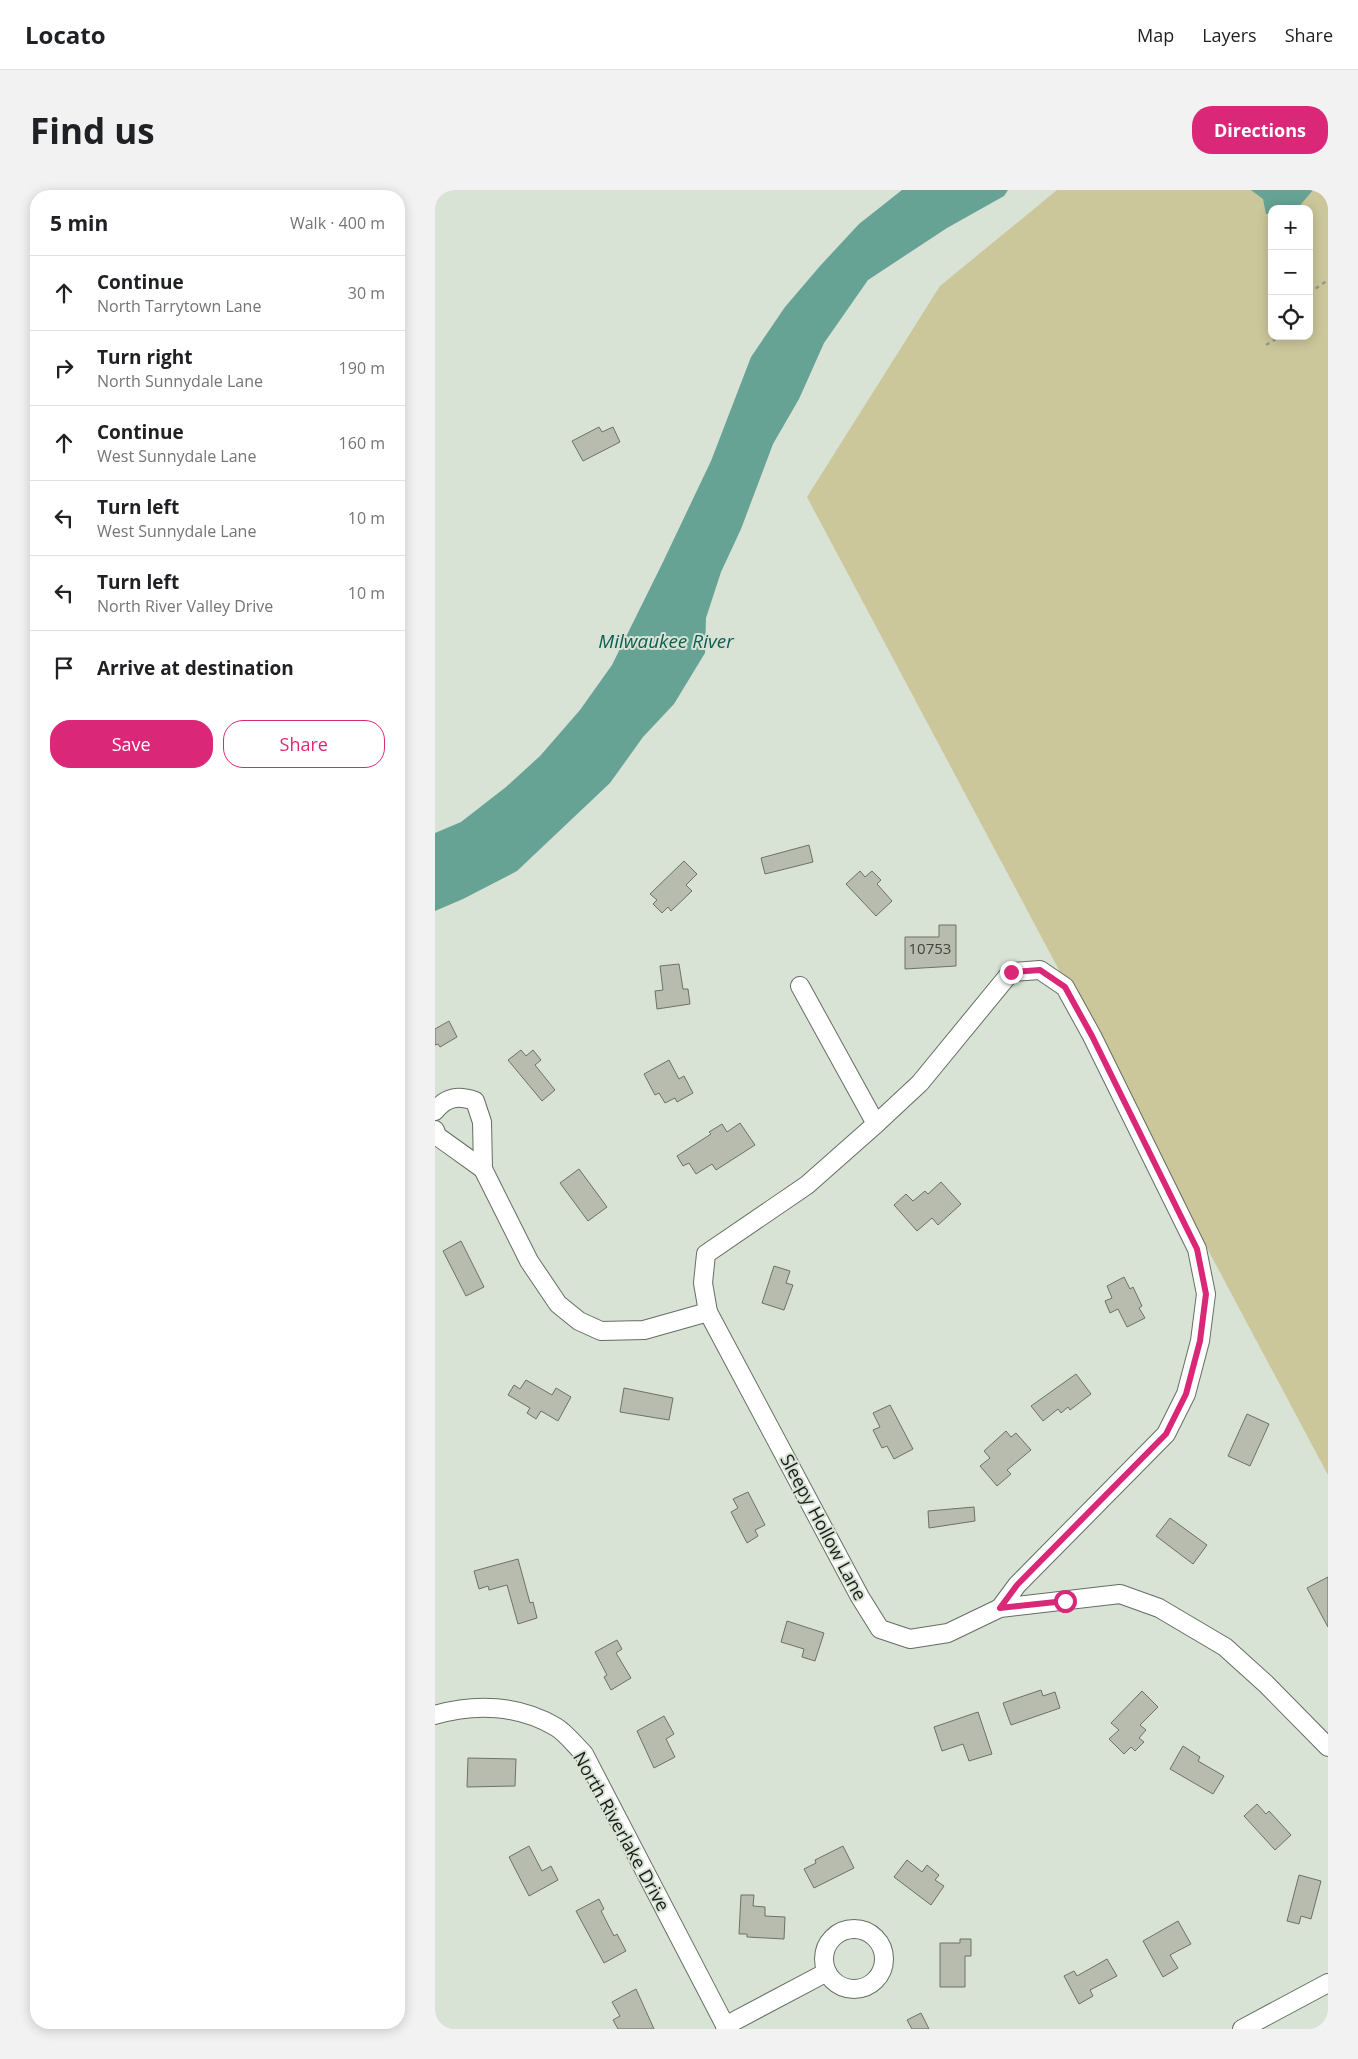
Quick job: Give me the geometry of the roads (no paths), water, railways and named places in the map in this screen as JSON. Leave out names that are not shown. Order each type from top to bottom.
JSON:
[{"type":"street","name":"Sleepy Hollow Lane","points":[[1040,970],[1065,987],[1092,1036],[1197,1249],[1206,1294],[1200,1341],[1186,1394],[1166,1434],[1017,1585],[1000,1608],[948,1633],[911,1640],[880,1629],[860,1597],[709,1312],[703,1283],[706,1254],[807,1185],[876,1124],[920,1083],[1011,972],[1040,970]]},
{"type":"street","points":[[800,986],[876,1124]]},
{"type":"street","points":[[435,1111],[442,1102],[460,1096],[475,1101],[482,1122],[483,1169],[541,1281],[558,1304],[579,1321],[601,1331],[644,1330],[709,1312]]},
{"type":"street","points":[[435,1130],[437,1136],[483,1169]]},
{"type":"street","points":[[1000,1608],[1120,1594],[1159,1608],[1225,1647],[1266,1684],[1328,1747]]},
{"type":"street","name":"North Riverlake Drive","points":[[435,1715],[459,1708],[490,1707],[522,1712],[557,1727],[584,1754],[726,2028]]},
{"type":"street","points":[[726,2028],[827,1972]]},
{"type":"street","points":[[1242,2029],[1328,1983]]},
{"type":"water","name":"Milwaukee River","points":[[902,190],[1008,190],[1004,196],[947,228],[868,280],[824,343],[799,399],[773,444],[741,529],[721,572],[706,618],[705,653],[674,704],[643,737],[610,783],[517,871],[435,911],[435,833],[461,822],[506,787],[540,756],[580,710],[612,665],[663,562],[711,461],[751,357],[785,307],[820,266],[859,224]]},
{"type":"water","points":[[1251,190],[1313,190],[1300,205],[1268,205],[1268,214],[1266,214],[1263,199]]}]
